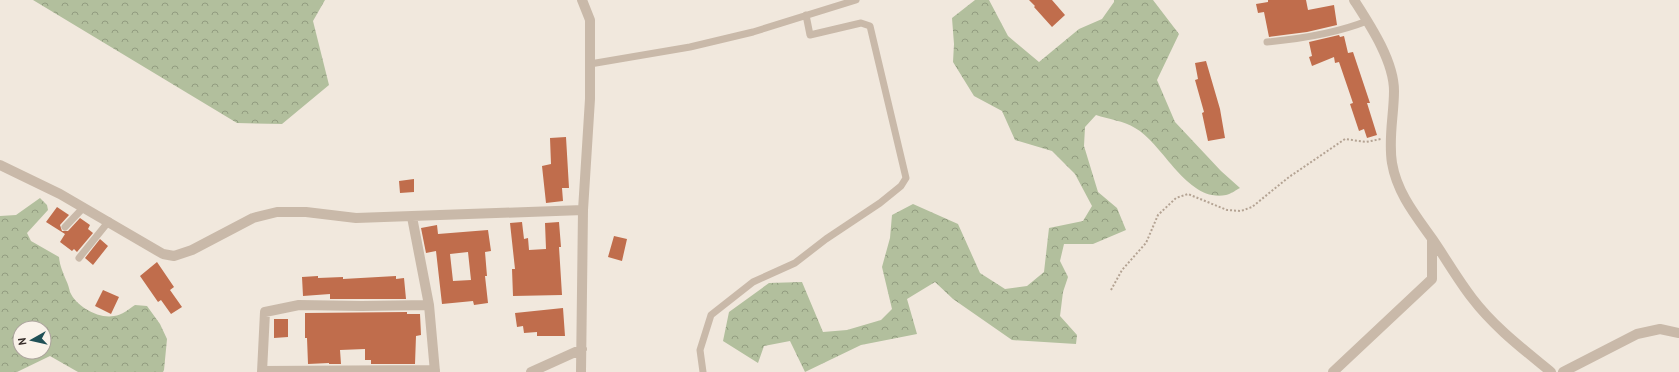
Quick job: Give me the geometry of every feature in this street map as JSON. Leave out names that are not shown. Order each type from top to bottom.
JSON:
[{"type":"street","points":[[581,372],[583,210],[590,99],[590,20],[582,0]]},
{"type":"street","points":[[1354,0],[1367,20],[1392,74],[1394,90],[1390,138],[1392,164],[1405,199],[1417,219],[1472,298],[1509,338],[1552,372]]},
{"type":"street","points":[[0,165],[60,194],[109,221],[163,254],[174,256],[192,250],[253,218],[277,212],[306,212],[356,218],[583,210]]},
{"type":"street","points":[[412,217],[429,305],[435,371],[262,371],[265,312],[299,305],[429,305]]},
{"type":"street","points":[[1333,372],[1432,279],[1432,239]]},
{"type":"street","points":[[1563,372],[1637,334],[1660,329],[1679,333]]},
{"type":"street","points":[[531,372],[582,349]]},
{"type":"lane","points":[[590,64],[690,47],[753,32],[856,0]]},
{"type":"lane","points":[[703,372],[700,350],[711,315],[753,282],[795,263],[826,239],[880,204],[901,186],[906,178],[870,26],[861,23],[810,35],[806,15]]},
{"type":"lane","points":[[1267,42],[1350,28],[1367,20]]},
{"type":"lane","points":[[65,227],[83,208]]},
{"type":"lane","points":[[79,258],[109,221]]},
{"type":"path","points":[[1111,290],[1122,270],[1146,243],[1158,215],[1176,198],[1188,194],[1227,210],[1241,211],[1252,207],[1294,173],[1345,140],[1366,142],[1390,138]]},
{"type":"green space","points":[[33,0],[325,0],[313,21],[329,85],[282,124],[237,123]]},
{"type":"green space","points":[[975,0],[989,0],[1008,36],[1039,62],[1079,29],[1102,19],[1114,0],[1153,0],[1179,34],[1157,80],[1175,122],[1221,171],[1240,188],[1226,195],[1212,195],[1199,190],[1187,181],[1156,146],[1135,128],[1116,120],[1096,115],[1085,127],[1084,146],[1098,192],[1117,208],[1126,230],[1093,244],[1064,244],[1060,261],[1068,277],[1063,292],[1060,316],[1077,335],[1076,344],[1012,340],[953,299],[935,282],[907,299],[917,334],[861,345],[805,372],[790,341],[764,346],[758,363],[723,341],[729,312],[769,283],[802,282],[823,332],[847,330],[881,320],[892,309],[882,267],[890,238],[892,215],[913,204],[958,224],[980,273],[1005,289],[1027,286],[1044,272],[1049,228],[1083,221],[1092,206],[1075,174],[1052,151],[1015,140],[1002,111],[974,96],[953,62],[954,44],[952,18]]},
{"type":"green space","points":[[40,198],[47,205],[48,210],[27,233],[31,241],[59,257],[70,292],[82,307],[101,315],[114,316],[125,312],[135,305],[147,306],[160,324],[167,339],[163,372],[78,372],[52,357],[52,320],[12,320],[12,360],[42,360],[17,372],[0,372],[0,216],[16,215]]},
{"type":"building","points":[[1029,0],[1052,0],[1065,15],[1052,27]]},
{"type":"building","points":[[1268,0],[1306,0],[1308,10],[1334,5],[1337,25],[1307,32],[1269,37],[1264,12],[1258,13],[1256,4],[1268,2]]},
{"type":"building","points":[[1339,35],[1340,37],[1344,36],[1348,53],[1353,52],[1370,103],[1367,103],[1377,135],[1367,138],[1364,129],[1359,131],[1350,104],[1353,103],[1339,62],[1335,63],[1334,57],[1312,66],[1309,57],[1312,56],[1309,42]]},
{"type":"building","points":[[1206,61],[1220,109],[1225,138],[1208,141],[1202,113],[1204,112],[1195,80],[1198,79],[1195,63]]},
{"type":"building","points":[[566,137],[569,188],[562,188],[563,201],[546,203],[542,166],[551,164],[550,138]]},
{"type":"building","points":[[414,179],[414,192],[400,193],[399,181]]},
{"type":"building","points":[[57,207],[69,215],[60,225],[62,231],[68,231],[80,218],[90,225],[88,229],[93,233],[77,252],[74,249],[72,251],[60,242],[65,234],[46,222]]},
{"type":"building","points":[[522,222],[524,239],[528,238],[529,250],[546,249],[545,223],[559,222],[562,295],[513,296],[512,269],[515,269],[510,223]]},
{"type":"building","points":[[437,225],[438,234],[488,230],[491,251],[485,252],[487,276],[485,276],[488,303],[474,305],[473,301],[442,304],[436,251],[426,253],[421,228]],"holes":[[[468,252],[471,280],[453,281],[450,254]]]},
{"type":"building","points":[[614,236],[627,239],[622,261],[608,257]]},
{"type":"building","points":[[100,239],[108,246],[93,265],[85,258]]},
{"type":"building","points":[[157,262],[174,287],[170,290],[182,307],[171,314],[161,300],[158,302],[140,276]]},
{"type":"building","points":[[318,276],[318,278],[343,277],[343,279],[396,276],[396,279],[404,278],[406,299],[330,299],[330,294],[303,296],[302,277]]},
{"type":"building","points":[[103,290],[119,297],[111,314],[95,306]]},
{"type":"building","points":[[563,308],[565,336],[537,336],[537,332],[524,333],[523,326],[517,327],[515,313]]},
{"type":"building","points":[[407,312],[407,314],[420,314],[421,335],[416,336],[415,364],[371,364],[371,360],[365,360],[365,349],[340,350],[341,364],[308,364],[307,338],[305,338],[305,313]]},
{"type":"building","points":[[274,319],[288,319],[288,337],[274,338]]}]
